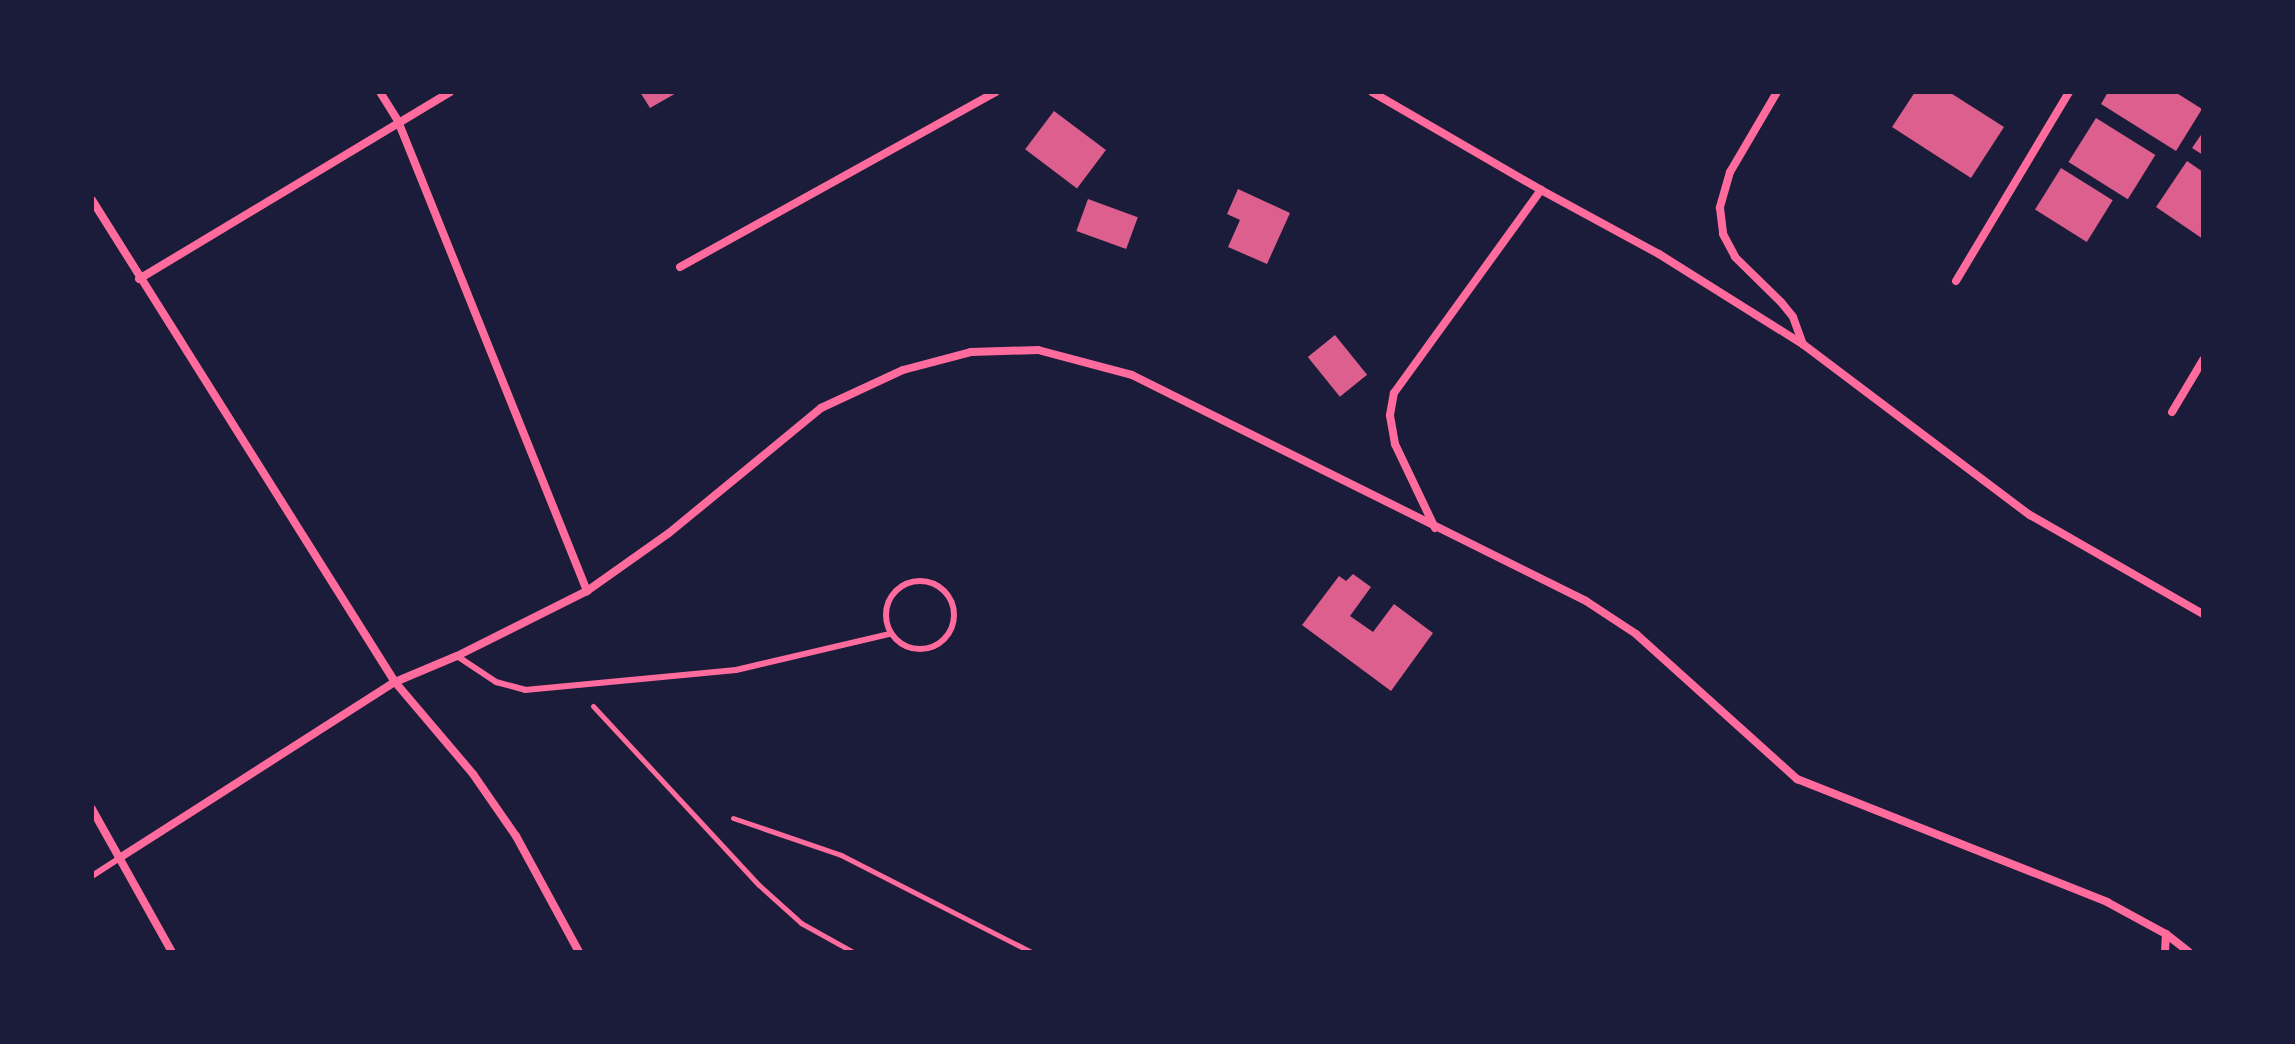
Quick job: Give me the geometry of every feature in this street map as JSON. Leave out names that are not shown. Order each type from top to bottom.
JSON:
[{"type":"street","points":[[380,92],[398,121],[587,591]]},
{"type":"street","points":[[139,279],[450,92]]},
{"type":"street","points":[[680,267],[996,92]]},
{"type":"street","points":[[1372,92],[1659,254],[1804,345],[2030,515],[2100,559],[2203,614]]},
{"type":"street","points":[[1777,92],[1730,172],[1720,208],[1723,234],[1735,257],[1793,317],[1804,345]]},
{"type":"street","points":[[1956,281],[2069,92]]},
{"type":"street","points":[[1436,529],[1395,444],[1390,415],[1394,393],[1541,190]]},
{"type":"street","points":[[92,200],[395,682],[473,774],[516,836],[579,952]]},
{"type":"street","points":[[121,857],[395,682],[457,656],[587,591],[669,533],[821,408],[903,370],[971,352],[1038,350],[1132,375],[1586,601],[1636,634],[1797,779],[2107,902],[2166,934],[2189,952]]},
{"type":"street","points":[[2172,412],[2203,360]]},
{"type":"street","points":[[92,809],[172,952]]},
{"type":"street","points":[[2165,952],[2166,934]]},
{"type":"lane","points":[[919,579],[942,587],[955,607],[951,631],[934,648],[910,649],[890,634],[885,610],[896,589],[919,579]]},
{"type":"lane","points":[[457,656],[496,682],[525,690],[736,670],[890,634]]},
{"type":"lane","points":[[92,876],[121,857]]},
{"type":"path","points":[[573,685],[759,885],[801,923],[853,952]]},
{"type":"path","points":[[733,818],[841,855],[1031,952]]},
{"type":"building","points":[[640,92],[678,92],[650,108]]},
{"type":"building","points":[[1915,92],[1949,92],[2004,127],[1971,178],[1892,127]]},
{"type":"building","points":[[2108,92],[2175,92],[2202,109],[2176,151],[2101,104]]},
{"type":"building","points":[[1054,111],[1106,150],[1077,188],[1025,149]]},
{"type":"building","points":[[2096,118],[2155,155],[2128,199],[2068,162]]},
{"type":"building","points":[[2203,132],[2203,155],[2192,148]]},
{"type":"building","points":[[2187,161],[2203,172],[2203,239],[2156,207]]},
{"type":"building","points":[[2061,168],[2113,200],[2087,242],[2035,210]]},
{"type":"building","points":[[1238,189],[1290,213],[1267,264],[1228,247],[1240,220],[1227,214]]},
{"type":"building","points":[[1088,199],[1138,217],[1126,249],[1076,231]]},
{"type":"building","points":[[1335,335],[1367,375],[1340,397],[1308,357]]},
{"type":"building","points":[[1353,574],[1371,587],[1350,616],[1373,632],[1394,604],[1433,633],[1391,691],[1302,625],[1339,576],[1346,581]]}]
